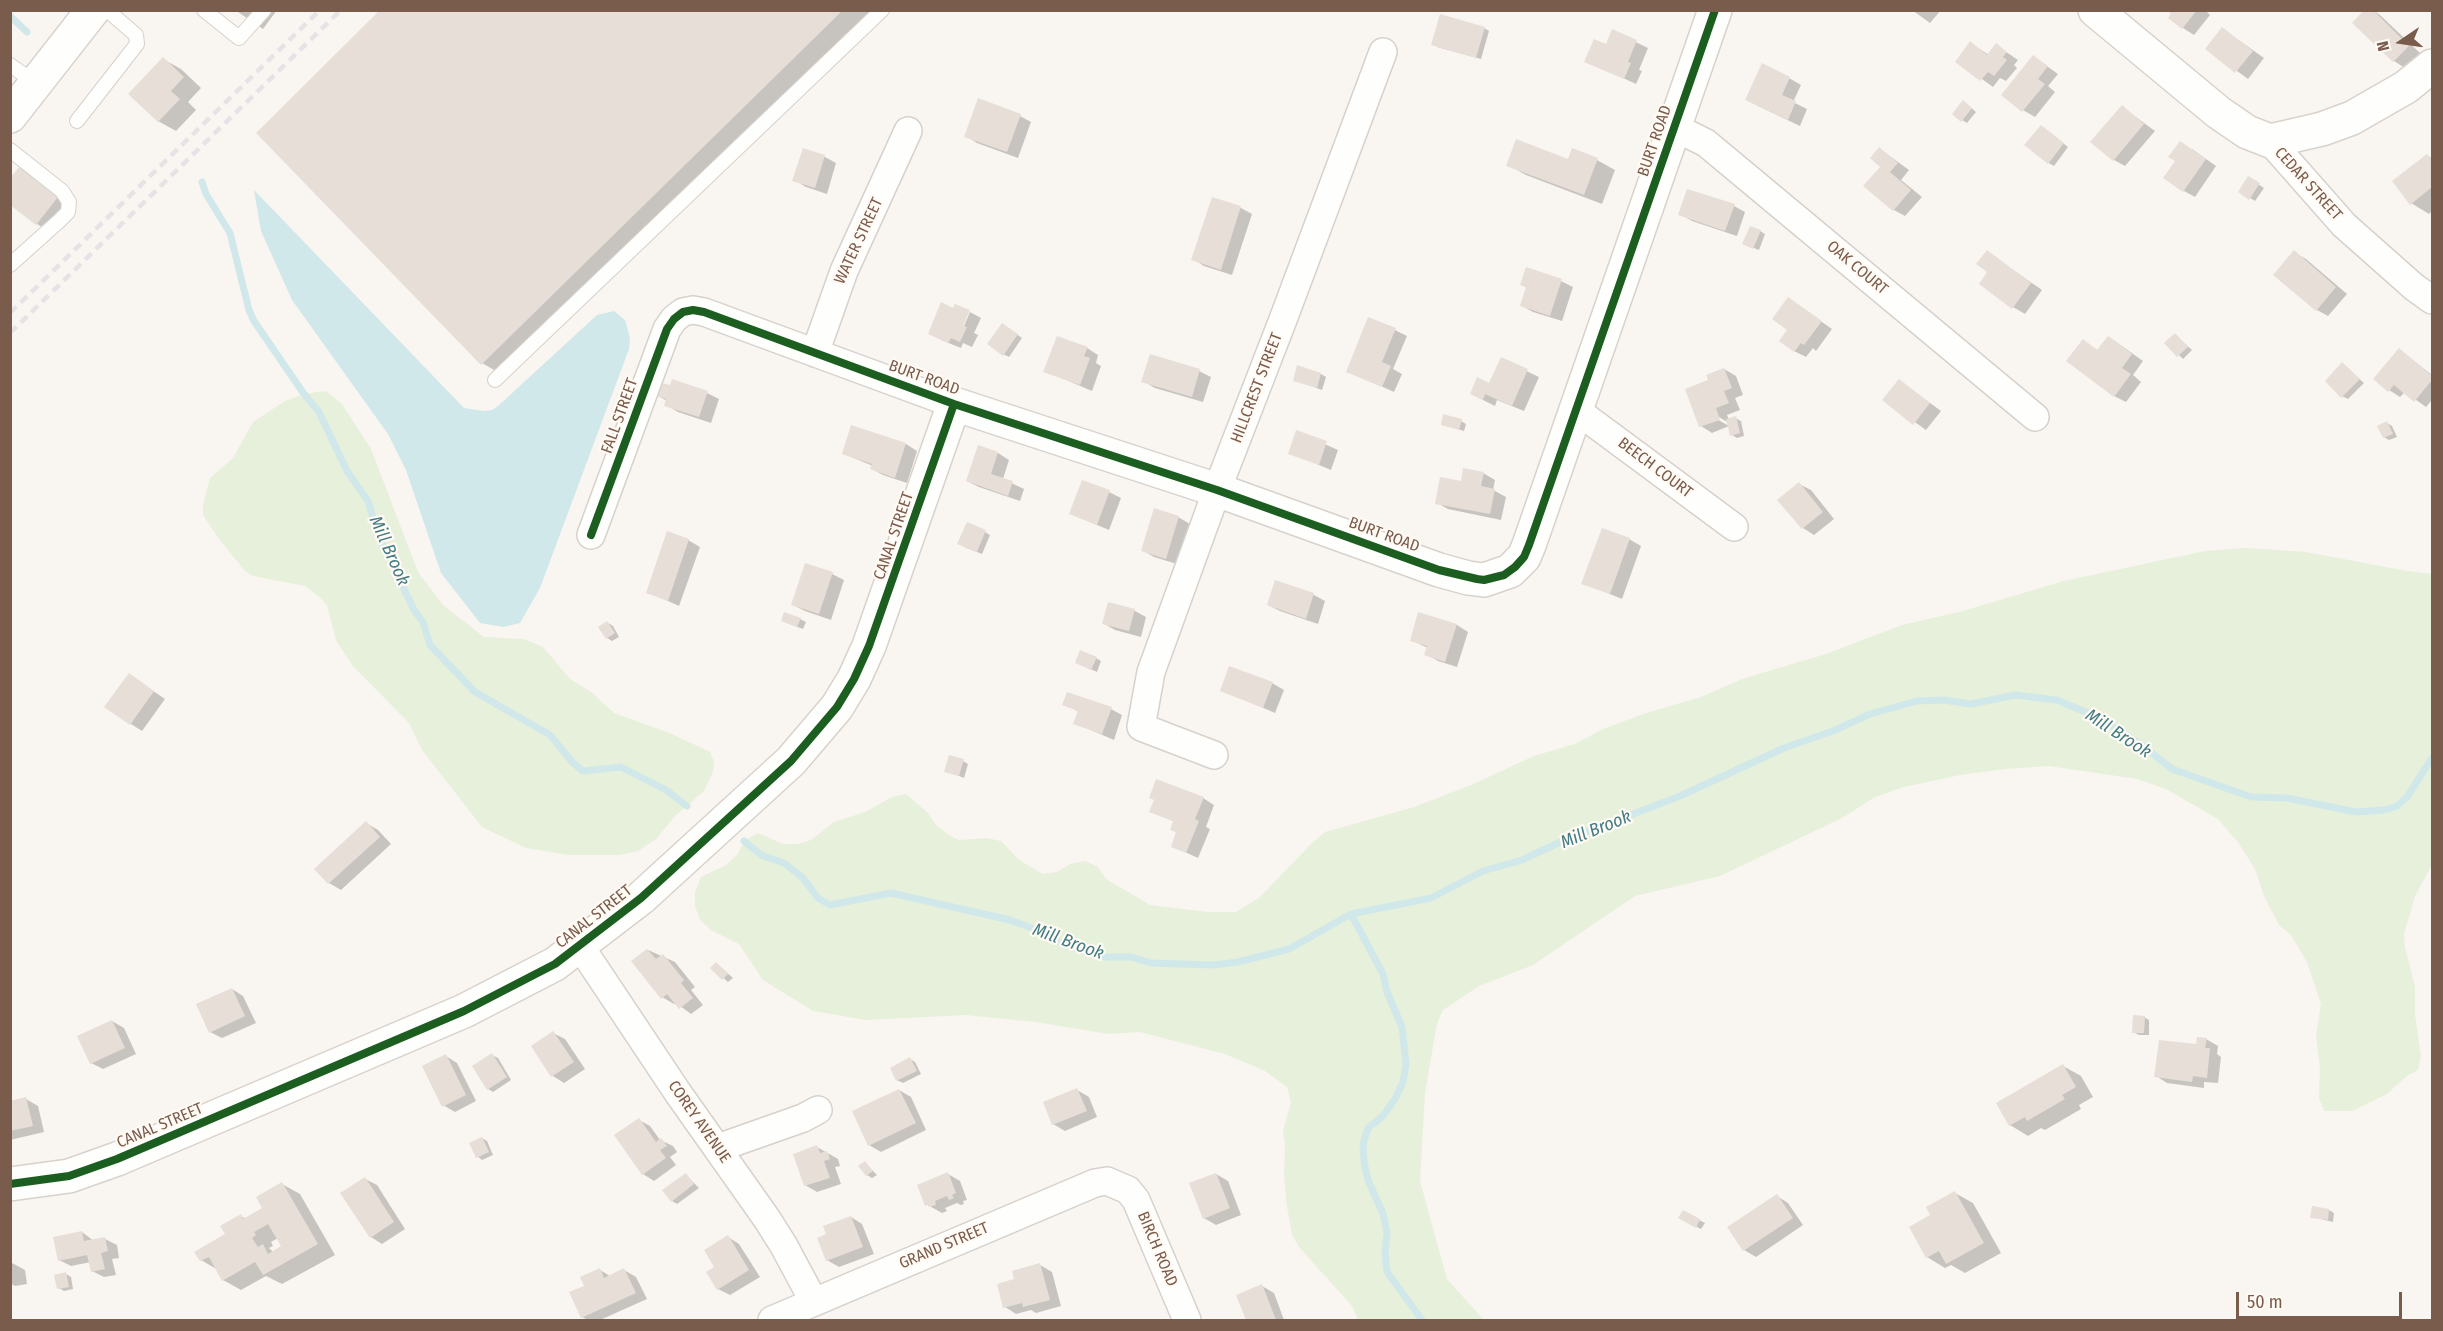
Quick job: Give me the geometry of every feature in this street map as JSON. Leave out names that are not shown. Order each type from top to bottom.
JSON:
[{"type":"street","points":[[10,116],[23,74],[93,10]]},
{"type":"street","name":"BURT ROAD","points":[[683,312],[693,310],[704,312],[954,404],[1217,490],[1440,570],[1468,578],[1492,578],[1510,571],[1524,557],[1715,10]]},
{"type":"street","name":"CEDAR STREET","points":[[2095,10],[2218,112],[2247,132],[2270,141],[2344,225],[2414,287],[2433,300]]},
{"type":"street","name":"HILLCREST STREET","points":[[1214,755],[1141,727],[1151,672],[1217,490],[1383,52]]},
{"type":"street","points":[[2270,141],[2322,129],[2352,118],[2406,87],[2433,66]]},
{"type":"street","name":"OAK COURT","points":[[1674,127],[1706,143],[2036,417]]},
{"type":"street","name":"WATER STREET","points":[[815,353],[844,271],[908,131]]},
{"type":"street","name":"FALL STREET","points":[[591,535],[667,329],[683,312]]},
{"type":"street","name":"CANAL STREET","points":[[10,1184],[69,1176],[117,1159],[472,1007],[545,969],[580,946],[641,898],[762,789],[797,754],[837,707],[854,679],[873,636],[954,404]]},
{"type":"street","name":"BEECH COURT","points":[[1576,410],[1734,527]]},
{"type":"street","name":"COREY AVENUE","points":[[580,946],[784,1246],[814,1302]]},
{"type":"street","points":[[718,1148],[818,1110]]},
{"type":"street","name":"GRAND STREET","points":[[772,1320],[1095,1183],[1107,1181],[1118,1184]]},
{"type":"street","name":"BIRCH ROAD","points":[[1118,1184],[1128,1190],[1136,1200],[1187,1320]]},
{"type":"lane","points":[[76,121],[137,44],[136,35],[107,10]]},
{"type":"lane","points":[[204,10],[239,38],[264,10]]},
{"type":"lane","points":[[495,380],[882,10]]},
{"type":"lane","points":[[10,150],[62,191],[69,202],[68,212],[10,265]]},
{"type":"green space","points":[[326,391],[342,404],[371,449],[418,572],[443,605],[484,637],[524,639],[543,647],[570,679],[590,691],[614,713],[672,734],[710,752],[714,762],[713,772],[704,791],[675,816],[656,839],[638,851],[619,855],[568,855],[526,848],[482,827],[422,750],[409,723],[352,665],[336,640],[327,605],[321,598],[305,586],[253,576],[245,571],[219,539],[203,515],[203,505],[210,478],[233,458],[253,422],[285,401],[304,394]]},
{"type":"green space","points":[[2246,548],[2306,552],[2432,574],[2432,865],[2415,896],[2404,934],[2415,987],[2415,1015],[2421,1056],[2418,1070],[2407,1076],[2387,1094],[2352,1111],[2324,1111],[2319,1098],[2320,1068],[2316,1036],[2321,1004],[2307,962],[2291,935],[2279,925],[2264,896],[2255,869],[2238,842],[2218,819],[2166,789],[2137,779],[2049,766],[1960,775],[1904,787],[1875,797],[1842,818],[1720,876],[1635,896],[1533,965],[1479,986],[1443,1010],[1437,1023],[1425,1093],[1420,1181],[1447,1279],[1484,1320],[1358,1320],[1352,1306],[1299,1247],[1292,1235],[1284,1176],[1283,1131],[1291,1102],[1287,1087],[1265,1071],[1225,1054],[1140,1032],[1108,1034],[1036,1022],[966,1015],[866,1020],[813,1011],[763,980],[739,944],[711,930],[700,920],[695,906],[695,892],[701,877],[726,865],[738,854],[744,841],[758,833],[783,844],[798,844],[811,840],[834,822],[865,812],[892,797],[906,794],[947,834],[959,840],[986,838],[1001,841],[1019,860],[1043,874],[1057,872],[1070,864],[1085,861],[1098,867],[1106,879],[1150,905],[1208,912],[1236,912],[1260,897],[1325,832],[1414,807],[1471,785],[1534,756],[1575,744],[1601,730],[1643,714],[1701,697],[1742,679],[1826,654],[1902,625],[1963,611],[2064,581],[2205,551]]},
{"type":"water","points":[[254,190],[464,408],[484,411],[498,406],[597,315],[614,311],[625,320],[630,338],[629,349],[540,588],[520,623],[503,627],[480,623],[441,573],[406,470],[388,434],[292,300],[261,231]]},
{"type":"building","points":[[380,10],[843,10],[481,365],[256,133]]},
{"type":"building","points":[[2167,10],[2197,10],[2182,29],[2168,18],[2171,14]]},
{"type":"building","points":[[2364,10],[2373,10],[2409,46],[2393,62],[2352,23]]},
{"type":"building","points":[[1440,14],[1485,27],[1476,58],[1431,45]]},
{"type":"building","points":[[2222,27],[2253,51],[2235,73],[2205,49]]},
{"type":"building","points":[[1612,29],[1637,40],[1624,79],[1584,62],[1594,39],[1606,44]]},
{"type":"building","points":[[1970,41],[1987,55],[1996,43],[2007,52],[2003,57],[2007,60],[1994,76],[1988,72],[1980,81],[1955,62]]},
{"type":"building","points":[[2033,55],[2048,66],[2038,79],[2045,84],[2022,112],[2001,95]]},
{"type":"building","points":[[163,57],[184,77],[171,91],[180,99],[158,122],[128,94]]},
{"type":"building","points":[[1762,63],[1790,77],[1782,95],[1796,101],[1788,120],[1745,100]]},
{"type":"building","points":[[978,98],[1021,114],[1007,152],[964,137]]},
{"type":"building","points":[[1963,100],[1972,108],[1961,122],[1952,114]]},
{"type":"building","points":[[2122,105],[2144,124],[2113,161],[2090,142]]},
{"type":"building","points":[[2041,125],[2064,143],[2048,164],[2024,145]]},
{"type":"building","points":[[1516,139],[1568,159],[1572,148],[1598,158],[1584,195],[1506,166]]},
{"type":"building","points":[[2180,141],[2206,159],[2183,192],[2163,178],[2175,161],[2168,157]]},
{"type":"building","points":[[1879,147],[1898,163],[1890,172],[1911,190],[1893,211],[1863,186],[1880,167],[1870,158]]},
{"type":"building","points":[[803,148],[825,155],[815,188],[792,181]]},
{"type":"building","points":[[2427,154],[2432,161],[2432,187],[2410,205],[2392,181]]},
{"type":"building","points":[[20,166],[58,197],[36,225],[10,205],[10,178]]},
{"type":"building","points":[[2248,176],[2260,183],[2249,200],[2238,192]]},
{"type":"building","points":[[1687,189],[1735,204],[1725,231],[1678,215]]},
{"type":"building","points":[[1212,197],[1241,206],[1221,270],[1191,260]]},
{"type":"building","points":[[1750,226],[1761,230],[1753,249],[1742,244]]},
{"type":"building","points":[[1987,250],[2031,283],[2012,309],[1979,284],[1987,272],[1976,264]]},
{"type":"building","points":[[2294,250],[2336,287],[2316,311],[2273,275]]},
{"type":"building","points":[[1526,267],[1562,279],[1550,316],[1520,306],[1526,287],[1520,285]]},
{"type":"building","points":[[1788,297],[1822,321],[1804,345],[1801,343],[1794,352],[1779,341],[1787,330],[1772,319]]},
{"type":"building","points":[[941,302],[953,308],[955,304],[970,310],[963,326],[967,327],[960,342],[951,338],[948,343],[928,334]]},
{"type":"building","points":[[1368,317],[1396,328],[1382,362],[1391,366],[1382,387],[1346,372]]},
{"type":"building","points":[[1002,323],[1018,334],[1003,356],[987,344]]},
{"type":"building","points":[[2175,333],[2188,347],[2177,357],[2164,343]]},
{"type":"building","points":[[1057,336],[1088,347],[1084,356],[1090,358],[1080,385],[1043,372]]},
{"type":"building","points":[[2108,336],[2132,354],[2122,368],[2131,374],[2114,397],[2066,361],[2083,339],[2097,350]]},
{"type":"building","points":[[2399,348],[2432,376],[2432,380],[2414,402],[2394,385],[2388,392],[2373,379]]},
{"type":"building","points":[[1150,354],[1200,369],[1192,397],[1141,382]]},
{"type":"building","points":[[1501,357],[1528,369],[1512,406],[1485,394],[1483,400],[1470,394],[1477,377],[1489,383]]},
{"type":"building","points":[[2342,362],[2360,379],[2341,398],[2325,381]]},
{"type":"building","points":[[1297,365],[1321,373],[1317,388],[1293,381]]},
{"type":"building","points":[[1724,368],[1732,388],[1724,391],[1729,403],[1716,408],[1720,420],[1699,427],[1685,389],[1708,380],[1706,375]]},
{"type":"building","points":[[672,379],[708,391],[699,417],[664,406],[666,399],[654,395],[658,382],[670,385]]},
{"type":"building","points":[[1899,379],[1930,403],[1913,425],[1882,400]]},
{"type":"building","points":[[1443,414],[1462,419],[1459,430],[1441,425]]},
{"type":"building","points":[[1736,416],[1740,433],[1730,436],[1726,419]]},
{"type":"building","points":[[2387,421],[2393,434],[2383,438],[2377,426]]},
{"type":"building","points":[[851,425],[906,443],[895,478],[870,469],[872,464],[842,454]]},
{"type":"building","points":[[1296,430],[1327,441],[1319,465],[1288,454]]},
{"type":"building","points":[[978,445],[998,452],[991,474],[1013,481],[1008,496],[966,481]]},
{"type":"building","points":[[1463,468],[1484,472],[1481,486],[1495,489],[1490,514],[1435,504],[1440,477],[1461,481]]},
{"type":"building","points":[[1082,480],[1110,490],[1097,525],[1069,514]]},
{"type":"building","points":[[1799,482],[1823,512],[1802,529],[1777,500]]},
{"type":"building","points":[[1154,508],[1179,516],[1166,559],[1141,551]]},
{"type":"building","points":[[967,522],[986,530],[977,552],[957,544]]},
{"type":"building","points":[[1602,528],[1630,538],[1610,594],[1581,584]]},
{"type":"building","points":[[667,531],[689,539],[668,601],[646,593]]},
{"type":"building","points":[[805,563],[833,572],[819,614],[791,605]]},
{"type":"building","points":[[1275,580],[1314,593],[1306,619],[1267,605]]},
{"type":"building","points":[[1108,602],[1135,609],[1129,631],[1102,624]]},
{"type":"building","points":[[784,612],[801,618],[797,627],[781,621]]},
{"type":"building","points":[[1418,612],[1457,624],[1445,662],[1424,655],[1427,646],[1410,641]]},
{"type":"building","points":[[607,621],[615,633],[606,639],[598,627]]},
{"type":"building","points":[[1080,650],[1097,657],[1091,670],[1075,663]]},
{"type":"building","points":[[1229,666],[1273,682],[1263,708],[1220,691]]},
{"type":"building","points":[[129,673],[154,691],[130,725],[104,707]]},
{"type":"building","points":[[1067,692],[1112,707],[1102,734],[1073,724],[1078,711],[1062,705]]},
{"type":"building","points":[[949,755],[964,759],[959,776],[944,772]]},
{"type":"building","points":[[1156,779],[1204,797],[1195,819],[1199,821],[1186,853],[1171,847],[1176,832],[1170,830],[1173,821],[1149,812],[1154,800],[1149,798]]},
{"type":"building","points":[[366,821],[380,837],[328,884],[314,869]]},
{"type":"building","points":[[647,949],[656,959],[663,954],[684,980],[681,983],[693,998],[679,1009],[667,994],[661,999],[631,961]]},
{"type":"building","points":[[716,962],[728,974],[722,980],[710,968]]},
{"type":"building","points":[[232,988],[245,1016],[209,1033],[196,1004]]},
{"type":"building","points":[[2133,1015],[2145,1016],[2144,1033],[2132,1033]]},
{"type":"building","points":[[112,1020],[125,1048],[90,1064],[77,1036]]},
{"type":"building","points":[[553,1031],[574,1062],[551,1077],[531,1046]]},
{"type":"building","points":[[2197,1037],[2207,1038],[2205,1048],[2210,1048],[2207,1078],[2193,1076],[2192,1082],[2154,1077],[2159,1040],[2196,1044]]},
{"type":"building","points":[[492,1053],[507,1077],[487,1090],[472,1066]]},
{"type":"building","points":[[446,1054],[466,1095],[442,1107],[422,1066]]},
{"type":"building","points":[[910,1057],[917,1071],[896,1081],[890,1068]]},
{"type":"building","points":[[2063,1064],[2076,1087],[2062,1095],[2065,1099],[2027,1121],[2025,1117],[2009,1126],[1996,1103]]},
{"type":"building","points":[[1077,1088],[1087,1111],[1052,1125],[1043,1102]]},
{"type":"building","points":[[899,1089],[916,1123],[868,1146],[852,1111]]},
{"type":"building","points":[[26,1097],[33,1126],[10,1131],[10,1101]]},
{"type":"building","points":[[639,1118],[656,1142],[661,1138],[667,1146],[660,1150],[666,1158],[642,1175],[614,1135]]},
{"type":"building","points":[[482,1137],[489,1152],[476,1158],[469,1143]]},
{"type":"building","points":[[817,1145],[820,1153],[827,1151],[830,1159],[824,1161],[830,1178],[804,1186],[793,1154]]},
{"type":"building","points":[[865,1161],[873,1171],[866,1176],[858,1166]]},
{"type":"building","points":[[948,1172],[956,1193],[952,1195],[954,1198],[949,1200],[947,1196],[935,1201],[936,1205],[925,1206],[917,1185]]},
{"type":"building","points":[[686,1173],[694,1184],[671,1202],[662,1190]]},
{"type":"building","points":[[1216,1173],[1230,1208],[1203,1219],[1189,1183]]},
{"type":"building","points":[[365,1177],[394,1222],[370,1238],[340,1193]]},
{"type":"building","points":[[282,1182],[318,1244],[263,1275],[255,1262],[222,1281],[209,1257],[200,1261],[194,1252],[225,1234],[220,1226],[241,1214],[243,1219],[262,1208],[256,1197]],"holes":[[[268,1224],[281,1246],[268,1254],[263,1244],[258,1247],[252,1238],[256,1235],[254,1232]]]},
{"type":"building","points":[[1955,1191],[1984,1243],[1946,1264],[1939,1251],[1926,1258],[1909,1227],[1930,1215],[1926,1207]]},
{"type":"building","points":[[1777,1194],[1793,1218],[1743,1251],[1727,1227]]},
{"type":"building","points":[[2312,1206],[2329,1209],[2328,1220],[2310,1218]]},
{"type":"building","points":[[1683,1210],[1700,1219],[1696,1228],[1678,1218]]},
{"type":"building","points":[[851,1216],[863,1247],[826,1261],[817,1238],[826,1234],[823,1226]]},
{"type":"building","points":[[82,1231],[84,1241],[105,1237],[108,1251],[101,1253],[105,1269],[91,1272],[87,1255],[58,1261],[53,1237]]},
{"type":"building","points":[[728,1235],[749,1270],[717,1290],[706,1272],[714,1267],[704,1250]]},
{"type":"building","points":[[1040,1263],[1050,1300],[1023,1307],[1022,1303],[1003,1308],[997,1284],[1014,1279],[1012,1271]]},
{"type":"building","points":[[600,1268],[604,1278],[624,1268],[636,1293],[581,1318],[569,1292],[584,1286],[580,1277]]},
{"type":"building","points":[[66,1272],[69,1287],[57,1289],[54,1275]]},
{"type":"building","points":[[1262,1284],[1276,1320],[1246,1320],[1236,1295]]},
{"type":"waterway","name":"Mill Brook","points":[[10,16],[27,32]]},
{"type":"waterway","name":"Mill Brook","points":[[202,182],[206,194],[230,233],[249,310],[254,321],[319,412],[347,471],[368,501],[378,534],[414,610],[423,622],[430,645],[475,692],[550,735],[573,763],[583,771],[621,767],[666,790],[687,806]]},
{"type":"waterway","name":"Mill Brook","points":[[744,841],[761,855],[784,863],[803,878],[818,898],[830,905],[891,893],[1010,920],[1067,946],[1105,957],[1131,957],[1151,963],[1213,965],[1238,962],[1289,949],[1351,914],[1431,898],[1483,871],[1522,860],[1558,843],[1680,796],[1784,748],[1833,731],[1870,714],[1917,701],[1943,700],[1971,704],[2015,695],[2057,700],[2102,719],[2172,769],[2251,797],[2287,798],[2356,812],[2384,810],[2397,806],[2407,797],[2432,758]]},
{"type":"waterway","points":[[1351,914],[1383,974],[1387,992],[1402,1027],[1406,1064],[1403,1082],[1383,1116],[1368,1128],[1363,1144],[1364,1162],[1368,1180],[1383,1214],[1387,1232],[1385,1254],[1387,1272],[1422,1320]]},
{"type":"railway","points":[[10,313],[320,10]]},
{"type":"railway","points":[[10,333],[341,10]]},
{"type":"cycle path","points":[[591,535],[667,329],[683,312],[693,310],[704,312],[954,404],[1217,490],[1439,570],[1484,580],[1504,575],[1524,557],[1529,545],[1715,10]]},
{"type":"cycle path","points":[[10,1184],[69,1176],[117,1159],[464,1011],[555,964],[641,898],[791,761],[837,707],[854,679],[869,646],[954,404]]}]
